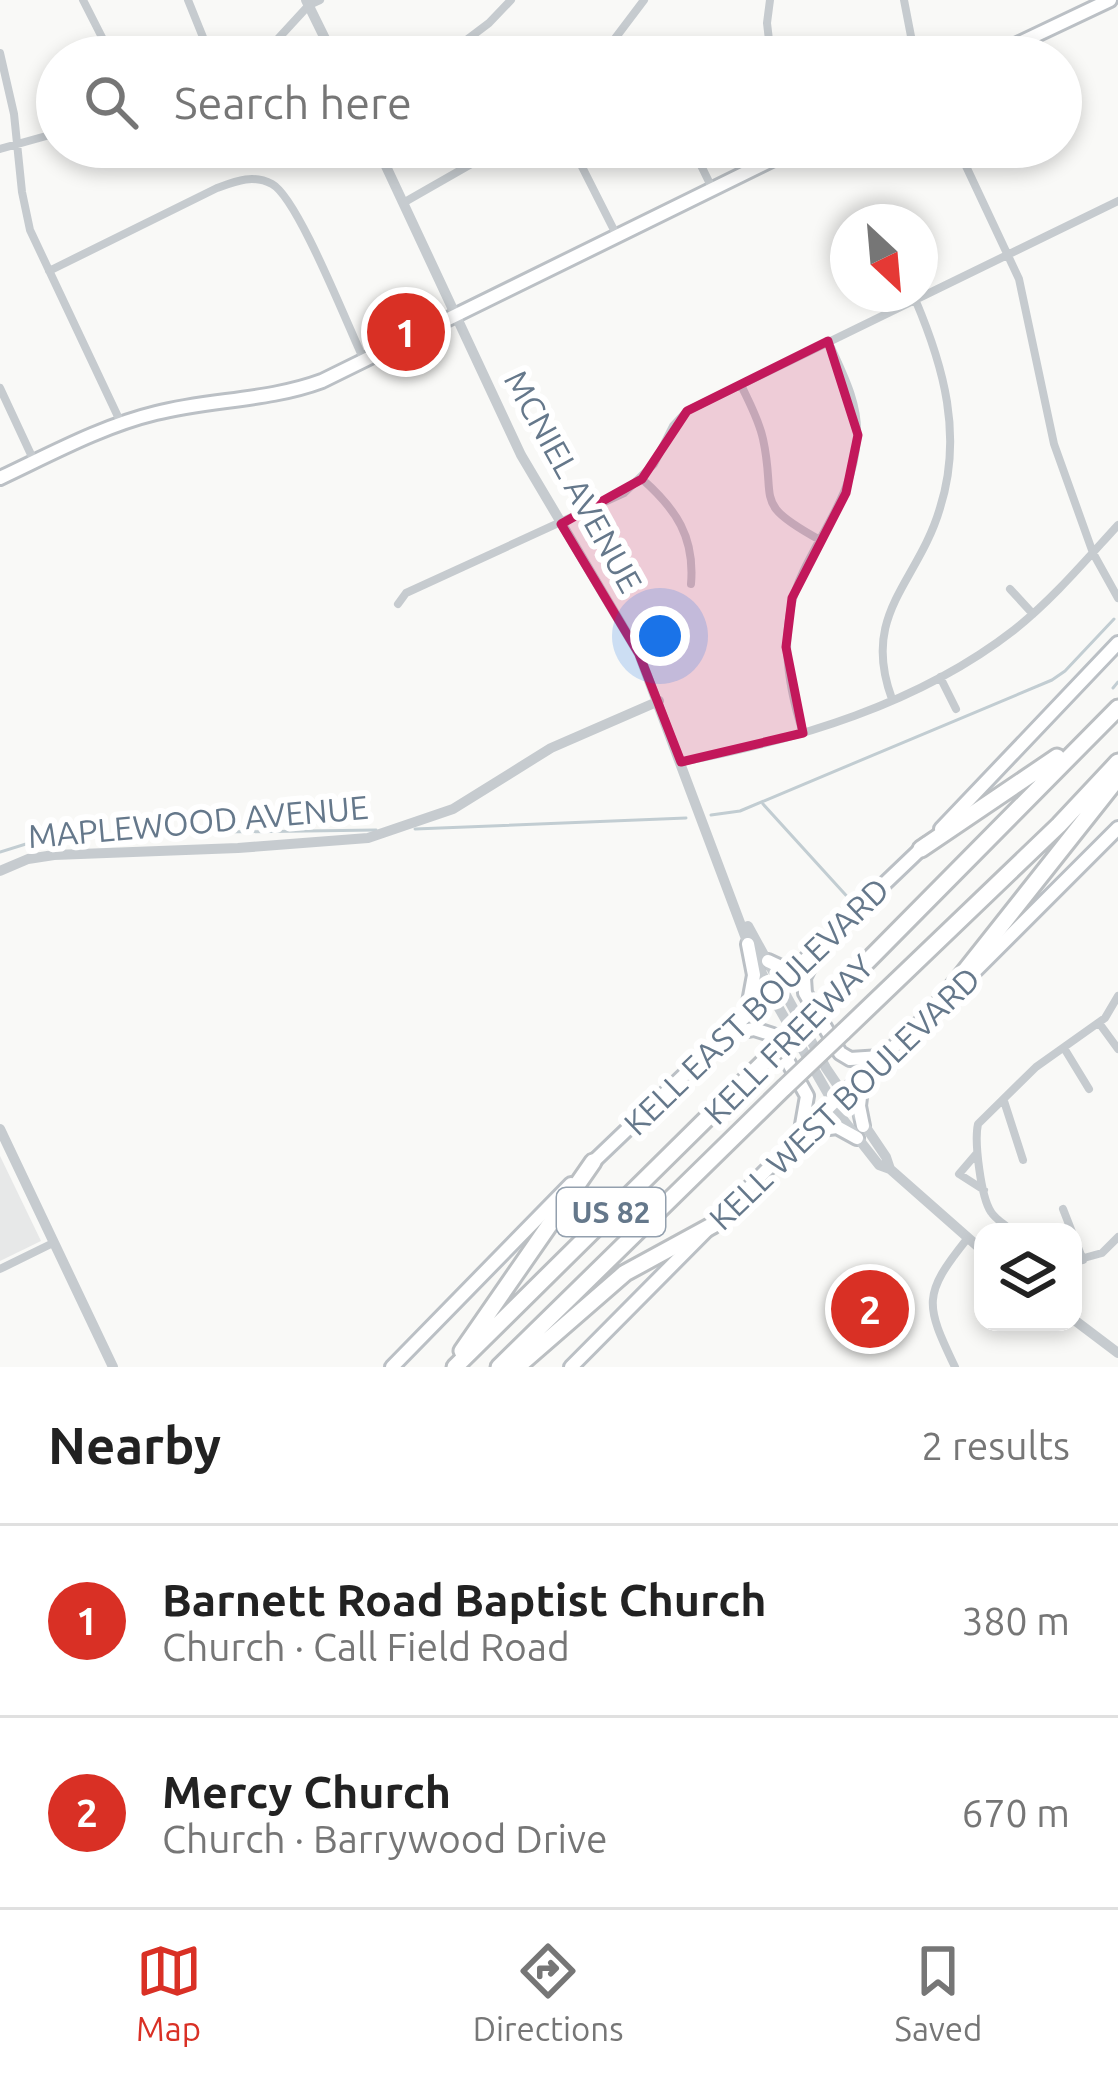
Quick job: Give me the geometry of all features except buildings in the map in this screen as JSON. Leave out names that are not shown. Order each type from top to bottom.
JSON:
[{"type":"highway","points":[[921,849],[1038,773],[1118,706]]},
{"type":"highway","name":"KELL FREEWAY","points":[[453,1367],[827,1002],[1118,706]]},
{"type":"highway","name":"KELL FREEWAY","points":[[499,1367],[1059,825],[1118,762]]},
{"type":"highway","points":[[935,1010],[1118,778]]},
{"type":"highway","points":[[453,1367],[593,1162]]},
{"type":"highway","points":[[517,1367],[625,1273],[712,1225]]},
{"type":"main road","points":[[1035,36],[1111,0]]},
{"type":"main road","points":[[0,478],[121,423],[186,406],[294,391],[365,362],[755,168]]},
{"type":"main road","name":"KELL EAST BOULEVARD","points":[[392,1367],[593,1162],[921,849],[1118,644]]},
{"type":"main road","name":"KELL WEST BOULEVARD","points":[[571,1367],[1118,828]]},
{"type":"main road","points":[[746,1018],[754,975],[748,944]]},
{"type":"main road","points":[[819,948],[804,978],[809,1005],[840,1053],[850,1059],[883,1057]]},
{"type":"main road","points":[[768,961],[791,968],[806,961]]},
{"type":"main road","points":[[728,1034],[754,1029],[773,1035],[807,1096],[802,1135],[837,1127],[860,1132],[859,1090],[864,1075]]},
{"type":"street","points":[[83,0],[101,36]]},
{"type":"street","points":[[188,0],[203,36]]},
{"type":"street","points":[[472,36],[511,0]]},
{"type":"street","points":[[618,36],[644,0]]},
{"type":"street","points":[[769,36],[770,0]]},
{"type":"street","points":[[904,0],[911,36]]},
{"type":"street","points":[[281,36],[312,2],[326,36]]},
{"type":"street","points":[[0,53],[9,81],[25,208],[49,271],[121,423]]},
{"type":"street","points":[[0,149],[36,139]]},
{"type":"street","name":"MCNIEL AVENUE","points":[[386,168],[521,455],[631,638],[748,944],[860,1132],[886,1157],[890,1169],[974,1244]]},
{"type":"street","points":[[403,203],[464,168]]},
{"type":"street","points":[[583,168],[617,236]]},
{"type":"street","points":[[702,168],[712,189]]},
{"type":"street","points":[[967,168],[1008,253],[1035,340],[1054,444],[1093,553],[1118,598]]},
{"type":"street","points":[[49,271],[217,188],[246,178],[268,182],[290,203],[365,362]]},
{"type":"street","points":[[938,288],[1118,201]]},
{"type":"street","points":[[398,604],[406,593],[624,493],[642,479],[682,416],[888,312]]},
{"type":"street","points":[[892,699],[881,658],[887,613],[932,532],[945,490],[951,445],[948,399],[937,350],[921,312]]},
{"type":"street","points":[[803,733],[786,647],[793,598],[846,493],[858,435],[855,406],[828,341]]},
{"type":"street","points":[[741,385],[763,439],[766,484],[776,512],[820,540]]},
{"type":"street","points":[[0,388],[34,462]]},
{"type":"street","points":[[642,479],[665,499],[686,531],[693,558],[691,584]]},
{"type":"street","points":[[681,762],[803,733],[940,677],[984,652],[1033,614],[1118,525]]},
{"type":"street","points":[[1010,589],[1033,614]]},
{"type":"street","points":[[940,677],[956,710]]},
{"type":"street","name":"MAPLEWOOD AVENUE","points":[[0,871],[53,855],[368,838],[453,809],[551,748],[658,701]]},
{"type":"street","name":"MCNIEL AVENUE","points":[[740,913],[768,961],[776,989]]},
{"type":"street","points":[[1003,1223],[992,1213],[984,1190],[978,1124],[1036,1067],[1099,1024],[1118,996]]},
{"type":"street","points":[[1099,1024],[1118,1049]]},
{"type":"street","points":[[1064,1048],[1089,1089]]},
{"type":"street","points":[[1004,1101],[1023,1160]]},
{"type":"street","points":[[0,1129],[112,1367]]},
{"type":"street","points":[[978,1152],[959,1174],[984,1190]]},
{"type":"street","points":[[1063,1209],[1068,1223]]},
{"type":"street","points":[[1082,1260],[1102,1253],[1118,1237]]},
{"type":"street","points":[[955,1367],[937,1330],[933,1287],[967,1239]]},
{"type":"street","points":[[0,1269],[53,1243]]},
{"type":"street","points":[[1082,1326],[1118,1354]]},
{"type":"highlighted area","points":[[828,341],[858,435],[846,493],[792,598],[786,647],[803,733],[681,762],[639,654],[561,524],[642,479],[687,411]]},
{"type":"shaded area","points":[[0,1156],[41,1241],[0,1261]]},
{"type":"waterway","points":[[711,815],[740,811],[1052,680],[1114,619]]},
{"type":"waterway","points":[[1113,688],[1118,682]]},
{"type":"waterway","points":[[763,804],[853,903]]},
{"type":"waterway","points":[[415,829],[686,818]]},
{"type":"waterway","points":[[153,833],[376,830]]},
{"type":"waterway","points":[[0,852],[42,839],[140,833]]},
{"type":"place","name":"Barnett Road Baptist Church","points":[[406,332]]},
{"type":"place","name":"Mercy Church","points":[[870,1309]]}]
